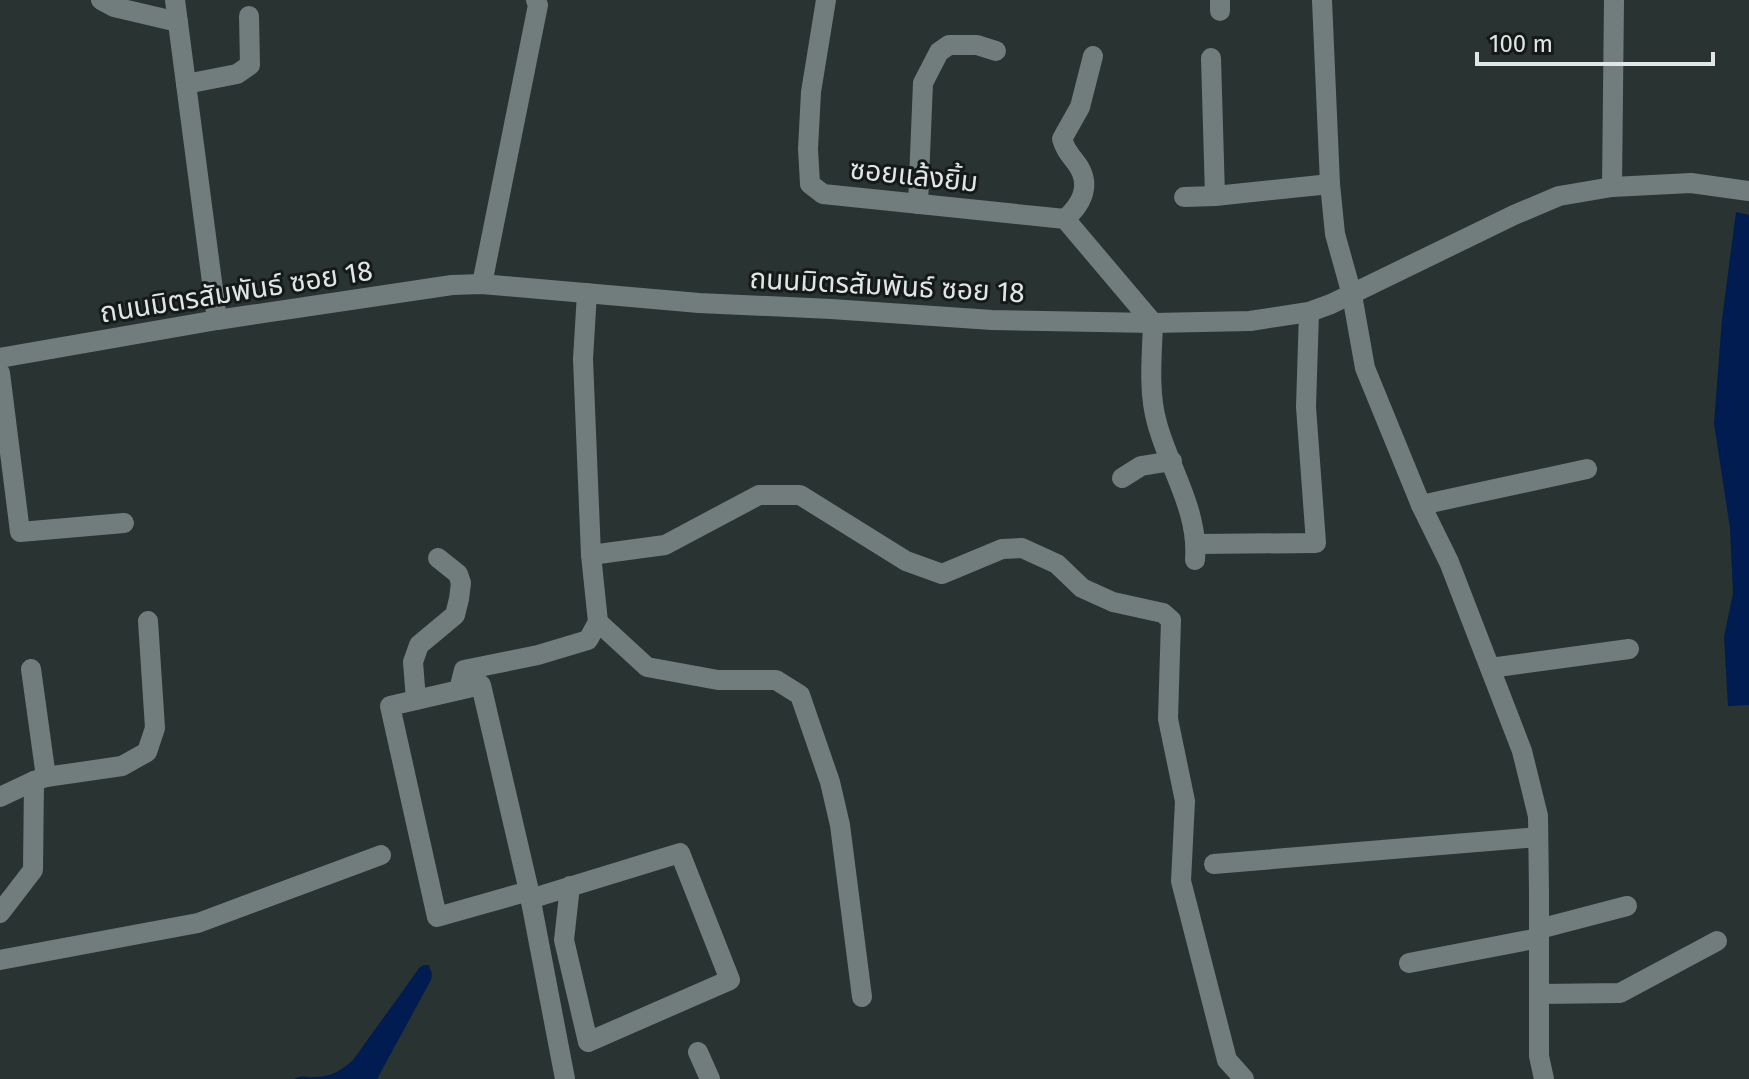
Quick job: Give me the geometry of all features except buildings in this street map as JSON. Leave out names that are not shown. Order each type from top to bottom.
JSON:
[{"type":"street","points":[[101,0],[114,7],[178,22]]},
{"type":"street","points":[[175,0],[217,320]]},
{"type":"street","points":[[482,284],[538,5],[536,0]]},
{"type":"street","name":"ซอยแล้งยิ้ม","points":[[826,0],[811,92],[810,184],[823,194],[1065,219]]},
{"type":"street","points":[[1322,0],[1335,234],[1352,295],[1365,368],[1421,505],[1449,562],[1490,668],[1522,751],[1538,816],[1539,1056],[1544,1079]]},
{"type":"street","points":[[1612,187],[1614,0]]},
{"type":"street","points":[[186,84],[237,74],[250,65],[249,16]]},
{"type":"street","points":[[918,204],[923,83],[939,52],[949,45],[977,45],[996,51]]},
{"type":"street","points":[[1093,56],[1080,107],[1062,139],[1066,151],[1080,169],[1085,189],[1078,208],[1065,219],[1153,323],[1152,389],[1156,422],[1190,517],[1196,552],[1316,543],[1306,407],[1309,312]]},
{"type":"street","points":[[1211,58],[1215,196]]},
{"type":"street","name":"ถนนมิตรสัมพันธ์ ซอย 18","points":[[0,358],[217,320],[452,285],[482,284],[699,303],[992,320],[1250,321],[1309,312],[1352,295],[1559,196],[1612,187],[1691,183],[1749,191]]},
{"type":"street","points":[[1184,197],[1330,184]]},
{"type":"street","points":[[459,690],[464,670],[538,655],[588,640],[598,622],[591,555],[583,359],[587,293]]},
{"type":"street","points":[[0,373],[20,532],[124,523]]},
{"type":"street","points":[[1122,478],[1141,466],[1172,461]]},
{"type":"street","points":[[1421,505],[1587,469]]},
{"type":"street","points":[[591,555],[665,545],[759,495],[800,495],[906,561],[942,574],[1002,549],[1022,548],[1057,564],[1082,588],[1113,602],[1163,613],[1171,620],[1168,719],[1185,801],[1181,881],[1227,1060],[1244,1079]]},
{"type":"street","points":[[416,700],[413,662],[419,645],[455,615],[459,599],[461,583],[458,574],[438,558]]},
{"type":"street","points":[[0,797],[40,779],[122,766],[147,752],[155,728],[148,621]]},
{"type":"street","points":[[598,622],[647,667],[718,680],[776,680],[800,695],[830,782],[840,825],[862,997]]},
{"type":"street","points":[[1490,668],[1629,649]]},
{"type":"street","points":[[0,913],[33,870],[40,779],[31,669]]},
{"type":"street","points":[[565,1079],[530,895],[481,685],[390,706],[437,917],[530,895],[570,886],[680,853],[730,980],[588,1042],[564,940],[570,886]]},
{"type":"street","points":[[1214,864],[1538,837]]},
{"type":"street","points":[[0,960],[198,923],[381,855]]},
{"type":"street","points":[[1409,963],[1539,933],[1627,906]]},
{"type":"street","points":[[1539,994],[1620,993],[1717,941]]},
{"type":"street","points":[[698,1052],[710,1079]]},
{"type":"water","points":[[1736,212],[1749,215],[1749,705],[1728,706],[1724,637],[1733,593],[1730,528],[1714,423],[1722,319]]},
{"type":"water","points":[[424,965],[429,965],[431,980],[377,1079],[294,1079],[329,1075],[353,1060]]}]
